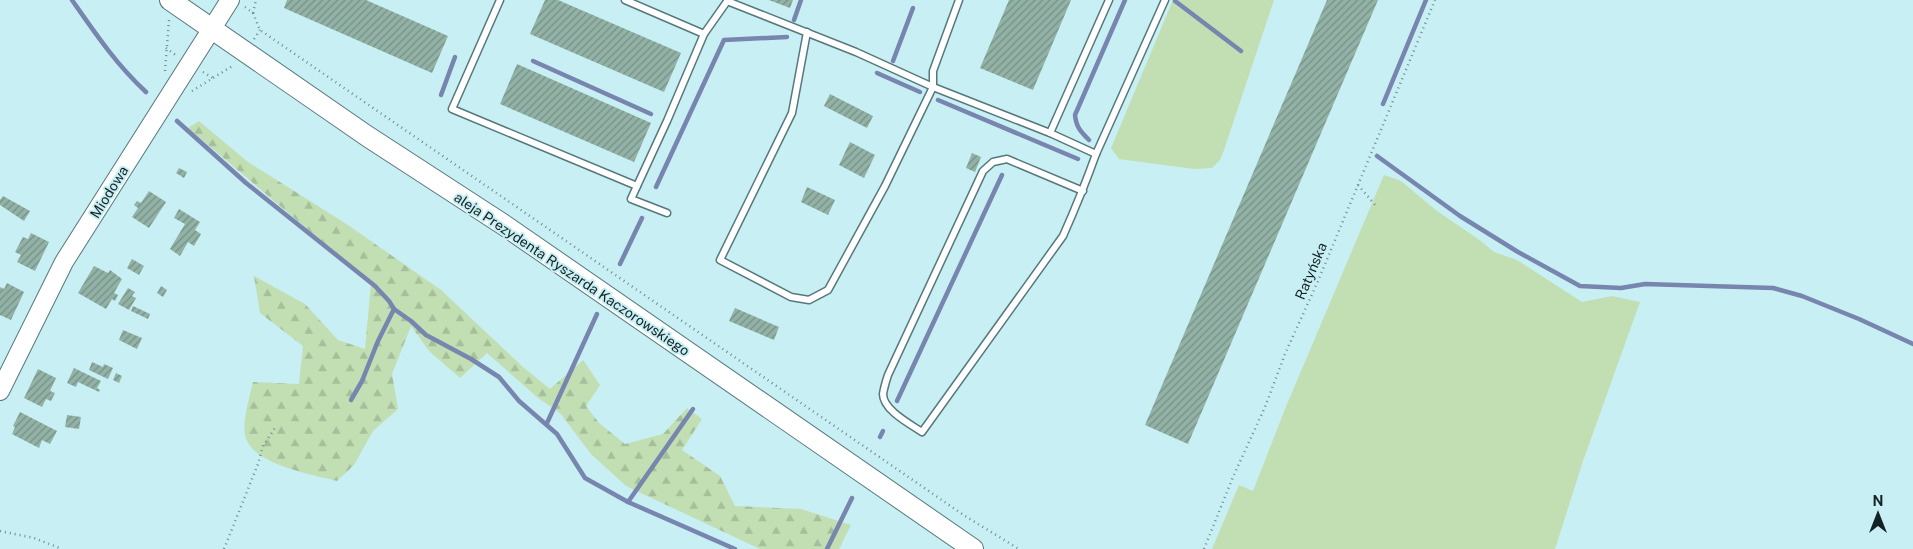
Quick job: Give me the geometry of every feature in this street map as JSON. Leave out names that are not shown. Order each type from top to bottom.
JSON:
[{"type":"main road","name":"aleja Prezydenta Ryszarda Kaczorowskiego","points":[[170,8],[212,29],[367,136],[504,225],[973,549]]},
{"type":"street","name":"Miodowa","points":[[0,391],[64,262],[212,29],[235,2]]},
{"type":"lane","points":[[500,0],[452,109],[637,186]]},
{"type":"lane","points":[[625,0],[635,2],[704,34]]},
{"type":"lane","points":[[667,213],[631,199],[704,34],[727,0],[856,52],[1096,154]]},
{"type":"lane","points":[[807,32],[792,113],[720,260],[791,297],[809,300],[828,290],[884,186],[933,86],[933,71],[959,0]]},
{"type":"lane","points":[[1050,133],[1109,0]]},
{"type":"lane","points":[[1083,191],[1007,159],[994,162],[983,171],[888,375],[883,395],[886,404],[897,414],[922,432],[1063,236],[1083,191],[1096,154],[1165,0]]},
{"type":"path","points":[[256,0],[253,13],[260,30],[965,516],[1019,549]]},
{"type":"path","name":"Ratyńska","points":[[1204,549],[1435,0]]},
{"type":"path","points":[[235,2],[253,13]]},
{"type":"path","points":[[164,74],[170,8]]},
{"type":"path","points":[[188,93],[237,63]]},
{"type":"path","points":[[1358,185],[1376,206]]},
{"type":"path","points":[[224,549],[258,464],[263,446],[275,428]]},
{"type":"path","points":[[0,531],[34,538],[62,549]]},
{"type":"green space","points":[[1173,0],[1274,0],[1224,150],[1220,160],[1212,168],[1194,169],[1119,159],[1111,148]]},
{"type":"green space","points":[[199,121],[248,162],[345,223],[441,290],[523,367],[550,389],[583,360],[600,385],[586,406],[599,423],[625,444],[663,434],[687,408],[702,419],[682,450],[720,476],[735,506],[801,509],[851,525],[839,549],[760,549],[626,486],[591,454],[560,413],[538,398],[487,353],[460,378],[429,351],[411,326],[392,374],[398,409],[373,431],[354,465],[337,481],[284,467],[258,454],[250,445],[244,430],[253,382],[299,384],[303,346],[260,313],[254,276],[305,304],[338,340],[365,349],[371,283],[188,128]]},
{"type":"green space","points":[[1384,175],[1401,181],[1437,211],[1494,252],[1517,260],[1582,302],[1612,296],[1640,302],[1583,461],[1555,549],[1212,549],[1239,485],[1253,491],[1285,409]]},
{"type":"building","points":[[287,0],[366,0],[448,36],[432,73],[284,8]]},
{"type":"building","points":[[545,0],[558,0],[681,53],[664,92],[530,34]]},
{"type":"building","points":[[769,0],[793,0],[790,8]]},
{"type":"building","points":[[1009,0],[1071,0],[1033,90],[980,68]]},
{"type":"building","points":[[1327,0],[1378,0],[1188,444],[1145,425]]},
{"type":"building","points":[[517,64],[651,123],[634,162],[500,104]]},
{"type":"building","points":[[830,94],[873,116],[867,128],[824,106]]},
{"type":"building","points":[[850,142],[875,155],[864,178],[839,165]]},
{"type":"building","points":[[972,153],[981,157],[975,172],[966,168]]},
{"type":"building","points":[[179,168],[187,172],[184,178],[176,173]]},
{"type":"building","points":[[807,187],[835,200],[828,215],[801,202]]},
{"type":"building","points":[[149,191],[166,202],[149,228],[132,217],[138,208],[134,205],[137,201],[141,203]]},
{"type":"building","points":[[3,196],[30,211],[24,221],[0,205],[0,200]]},
{"type":"building","points":[[179,209],[200,222],[195,230],[201,234],[194,246],[188,242],[180,256],[170,249],[185,224],[174,218]]},
{"type":"building","points":[[31,233],[49,242],[35,271],[17,262],[21,255],[15,252],[23,237],[28,239]]},
{"type":"building","points":[[132,259],[144,266],[139,275],[127,268]]},
{"type":"building","points":[[94,266],[108,273],[110,270],[122,279],[114,293],[118,295],[115,301],[112,299],[106,309],[78,293]]},
{"type":"building","points":[[7,283],[24,292],[11,320],[0,315],[0,287],[4,289]]},
{"type":"building","points":[[161,286],[167,290],[163,297],[157,293]]},
{"type":"building","points":[[128,288],[135,292],[132,296],[136,298],[129,310],[118,304]]},
{"type":"building","points":[[133,306],[150,314],[148,319],[131,311]]},
{"type":"building","points":[[735,308],[779,327],[774,340],[729,321]]},
{"type":"building","points":[[123,330],[142,338],[137,349],[119,340]]},
{"type":"building","points":[[92,362],[103,367],[104,364],[113,368],[108,379],[89,370]]},
{"type":"building","points":[[74,368],[101,381],[97,388],[100,390],[99,392],[78,382],[76,387],[67,383]]},
{"type":"building","points":[[38,369],[56,378],[50,391],[55,393],[51,401],[46,399],[42,407],[24,398]]},
{"type":"building","points":[[116,373],[122,376],[119,383],[113,380]]},
{"type":"building","points":[[20,412],[57,431],[50,444],[42,440],[39,448],[12,434],[15,427],[13,426]]},
{"type":"building","points":[[67,415],[81,417],[79,429],[65,427]]},
{"type":"waterway","points":[[72,0],[115,59],[146,92]]},
{"type":"waterway","points":[[794,20],[801,0]]},
{"type":"waterway","points":[[1089,140],[1079,129],[1075,115],[1125,0]]},
{"type":"waterway","points":[[1383,104],[1426,0]]},
{"type":"waterway","points":[[1175,1],[1241,51]]},
{"type":"waterway","points":[[893,61],[913,8]]},
{"type":"waterway","points":[[656,187],[724,40],[787,37]]},
{"type":"waterway","points":[[441,95],[455,57]]},
{"type":"waterway","points":[[533,61],[651,114]]},
{"type":"waterway","points":[[877,73],[920,92]]},
{"type":"waterway","points":[[938,100],[1078,159]]},
{"type":"waterway","points":[[177,121],[246,183],[375,286],[394,309],[426,335],[471,359],[499,377],[519,401],[557,434],[585,478],[628,502],[735,549]]},
{"type":"waterway","points":[[1377,156],[1460,216],[1518,252],[1580,286],[1621,288],[1645,284],[1773,288],[1802,296],[1859,319],[1913,344]]},
{"type":"waterway","points":[[897,401],[1002,175]]},
{"type":"waterway","points":[[620,264],[642,218]]},
{"type":"waterway","points":[[351,400],[362,381],[378,341],[394,309]]},
{"type":"waterway","points":[[547,423],[597,314]]},
{"type":"waterway","points":[[628,502],[693,409]]},
{"type":"waterway","points":[[880,437],[883,431]]},
{"type":"waterway","points":[[827,549],[852,498]]}]
